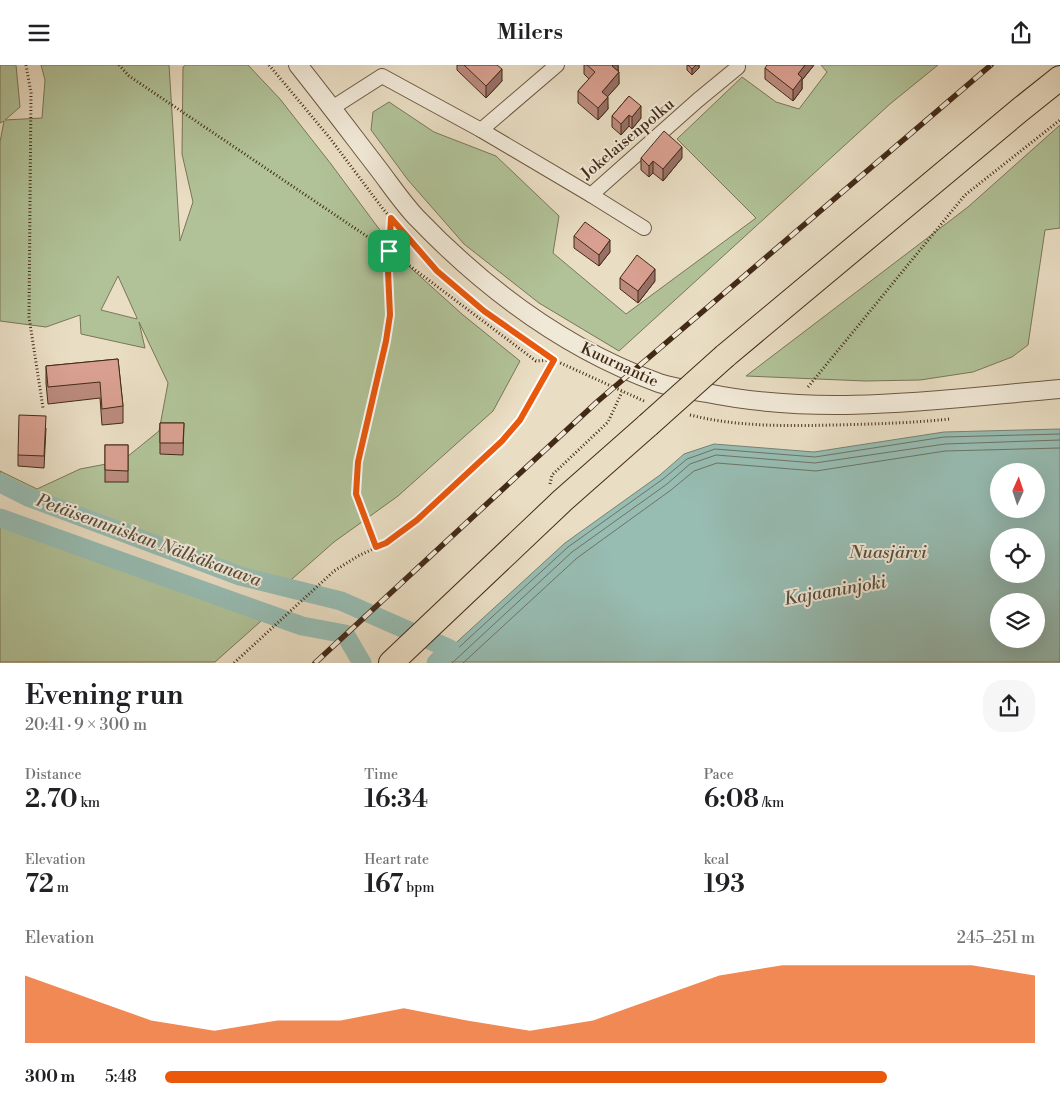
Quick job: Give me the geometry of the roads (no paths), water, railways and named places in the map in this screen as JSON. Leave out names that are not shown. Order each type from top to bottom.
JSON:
[{"type":"highway","points":[[391,663],[563,500],[725,356],[1021,109],[1060,79]]},
{"type":"street","name":"Kuurnantie","points":[[298,65],[414,215],[454,256],[498,293],[551,331],[607,361],[660,384],[738,399],[794,405],[852,406],[1060,389]]},
{"type":"street","points":[[481,130],[557,65]]},
{"type":"street","name":"Jokelaisenpolku","points":[[332,108],[382,76],[481,130],[591,195],[738,67]]},
{"type":"street","points":[[591,195],[644,228]]},
{"type":"water","name":"Nuasjärvi","points":[[1060,429],[1060,662],[435,662],[565,543],[660,475],[684,454],[714,444],[814,452],[944,432]]},
{"type":"waterway","name":"Petäisennniskan Nälkäkanava","points":[[0,483],[28,497],[240,576],[341,601],[450,649],[436,663]]},
{"type":"waterway","name":"Petäisennniskan Nälkäkanava","points":[[0,518],[302,626],[345,634],[362,663]]},
{"type":"railway","points":[[315,663],[598,401],[991,65]]},
{"type":"water label","name":"Kajaaninjoki","points":[[835,590]]}]
